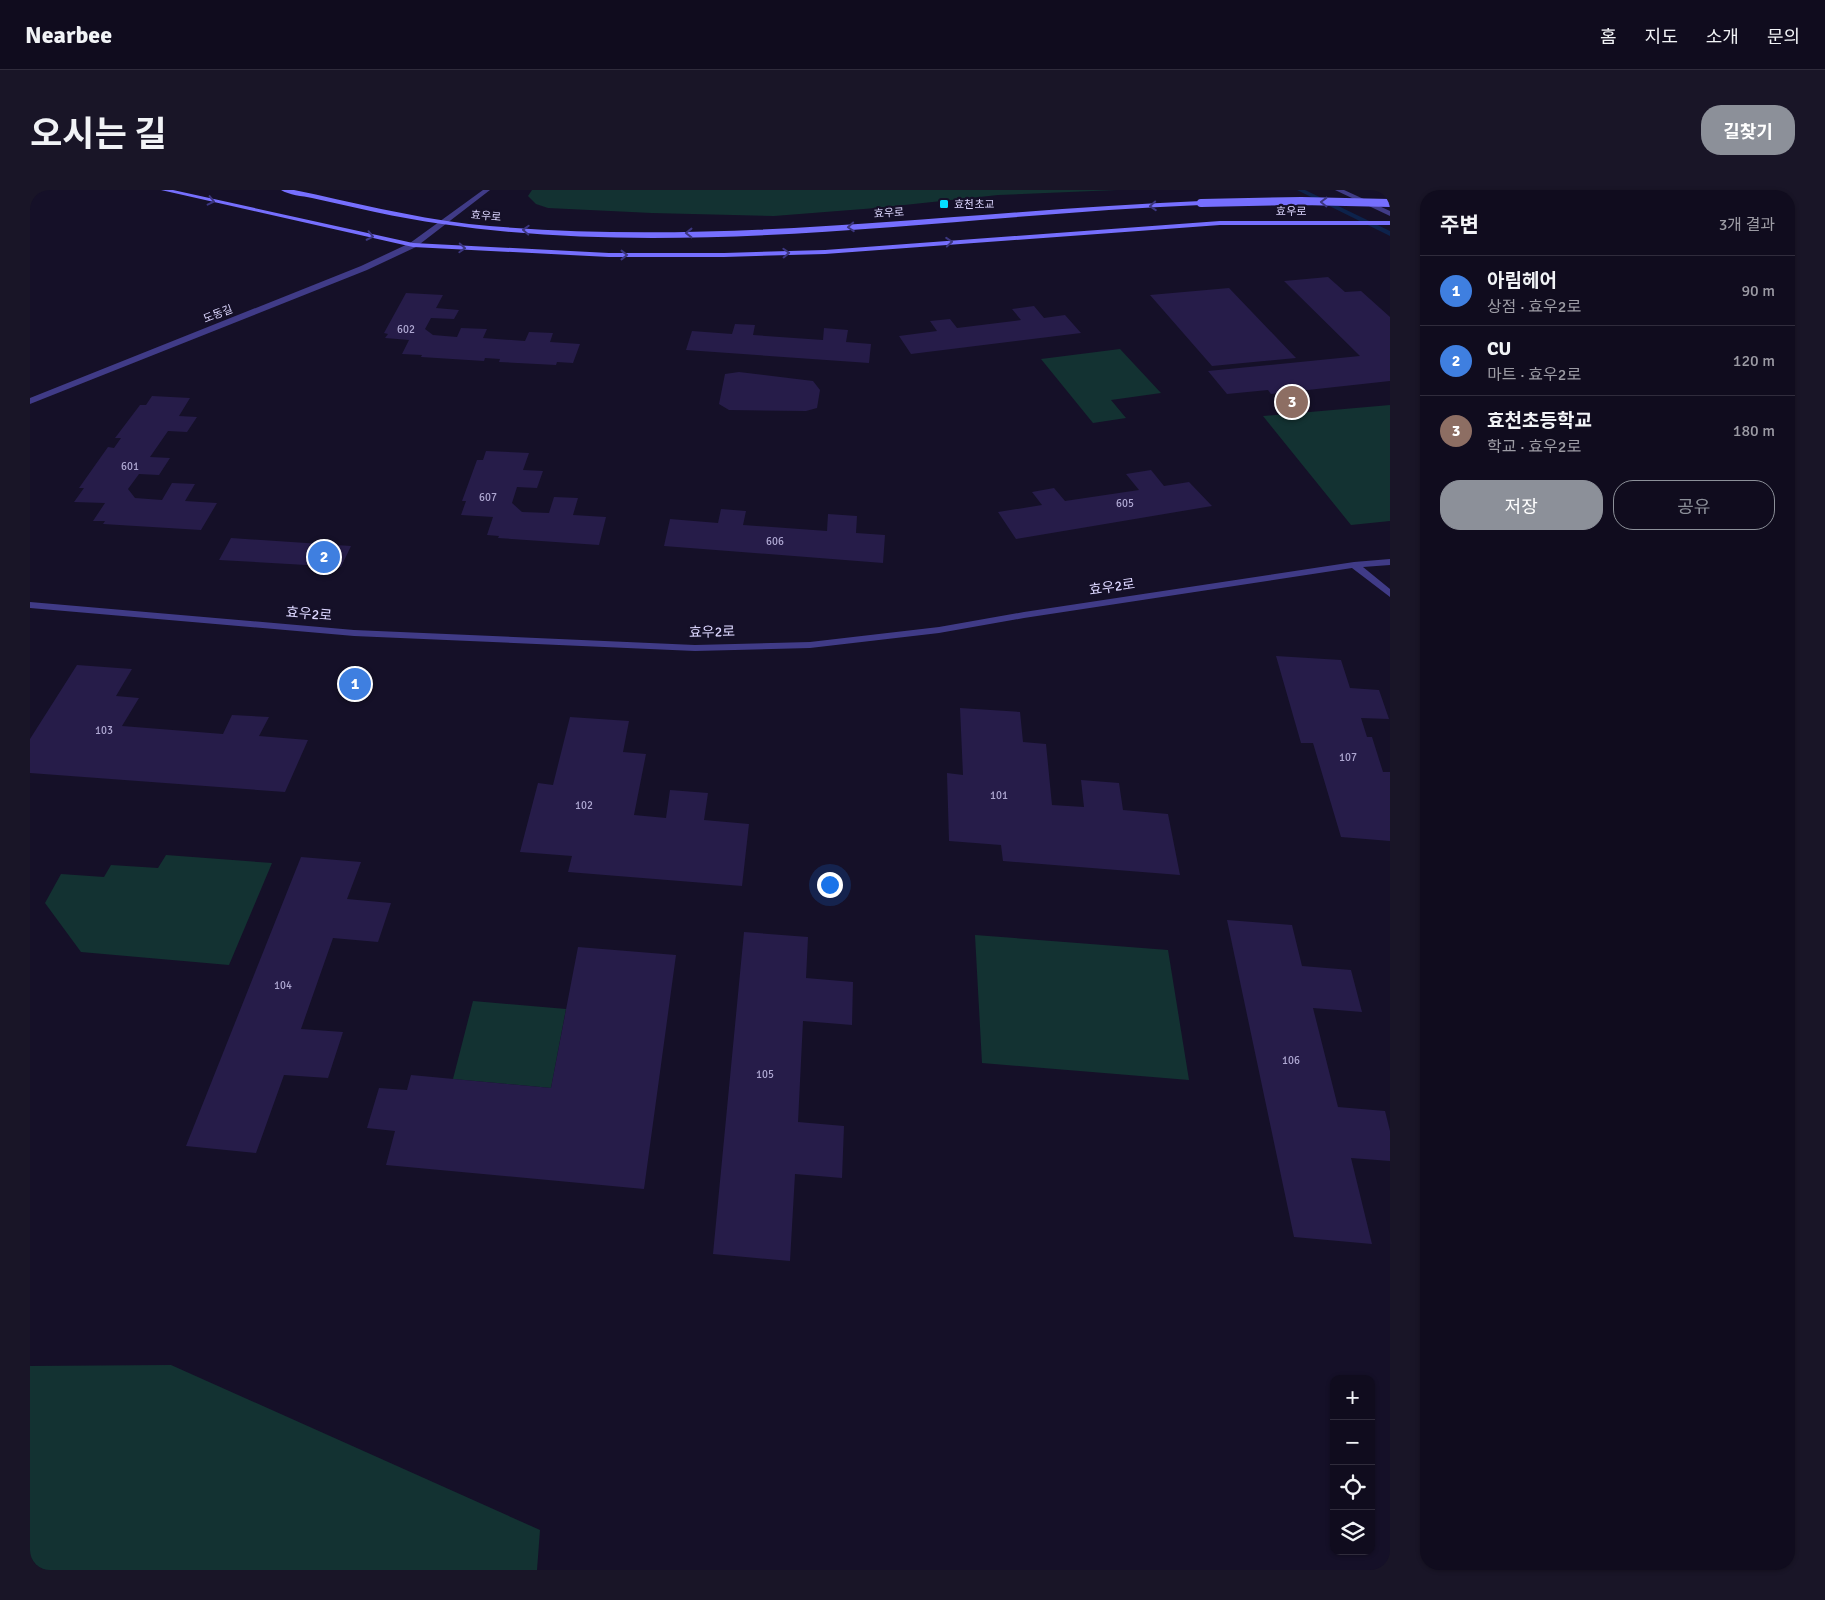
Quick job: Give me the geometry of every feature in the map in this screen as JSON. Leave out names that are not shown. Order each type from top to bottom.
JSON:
[{"type":"main road","points":[[164,190],[413,246]]},
{"type":"main road","points":[[284,190],[444,223]]},
{"type":"main road","name":"효우로","points":[[444,223],[493,228],[600,233],[713,233],[811,230],[1201,204],[1301,201],[1390,203]]},
{"type":"main road","name":"효우로","points":[[413,246],[609,255],[733,255],[834,251],[1220,223],[1390,223]]},
{"type":"street","name":"효우로","points":[[444,223],[487,190]]},
{"type":"street","points":[[1338,190],[1390,214]]},
{"type":"street","name":"도동길","points":[[30,401],[313,290],[413,246],[444,223]]},
{"type":"street","name":"효우2로","points":[[30,605],[364,633],[695,648],[810,645],[939,630],[1024,615],[1354,565],[1390,562]]},
{"type":"street","points":[[1354,565],[1390,594]]},
{"type":"green space","points":[[532,190],[1117,190],[998,195],[876,208],[774,216],[548,208],[536,204],[528,196]]},
{"type":"green space","points":[[1120,349],[1161,393],[1111,400],[1126,418],[1093,423],[1041,359]]},
{"type":"green space","points":[[1390,405],[1390,521],[1351,525],[1263,416]]},
{"type":"green space","points":[[166,855],[272,863],[229,965],[81,952],[45,903],[61,874],[104,877],[111,865],[158,868]]},
{"type":"green space","points":[[975,935],[1168,950],[1189,1080],[982,1063]]},
{"type":"green space","points":[[473,1001],[566,1009],[551,1088],[453,1079]]},
{"type":"green space","points":[[171,1365],[540,1530],[537,1570],[30,1570],[30,1366]]},
{"type":"building","points":[[1328,277],[1345,292],[1361,291],[1390,317],[1390,381],[1271,394],[1268,390],[1227,394],[1208,371],[1360,356],[1284,281]]},
{"type":"building","points":[[1229,288],[1296,358],[1212,366],[1150,295]]},
{"type":"building","points":[[406,293],[443,295],[436,308],[459,310],[454,319],[431,318],[425,329],[433,335],[457,337],[461,328],[487,329],[483,338],[525,341],[529,332],[553,333],[550,342],[580,344],[573,363],[557,362],[556,365],[499,362],[500,359],[485,358],[484,361],[402,354],[409,340],[385,338],[388,334],[384,333]]},
{"type":"building","points":[[1034,306],[1044,318],[1065,315],[1081,333],[911,354],[899,336],[937,331],[930,321],[950,319],[957,328],[1021,320],[1012,309]]},
{"type":"building","points":[[735,324],[755,325],[753,335],[823,340],[824,328],[848,330],[846,342],[871,344],[869,363],[686,350],[692,331],[732,334]]},
{"type":"building","points":[[739,372],[813,381],[820,390],[817,408],[806,411],[729,410],[719,404],[725,374]]},
{"type":"building","points":[[152,396],[190,398],[179,416],[197,417],[187,432],[168,431],[150,457],[170,458],[159,475],[139,474],[128,489],[135,498],[162,500],[172,483],[195,484],[185,501],[217,503],[201,530],[103,524],[105,521],[93,521],[105,503],[74,502],[84,488],[79,488],[108,447],[114,448],[121,438],[115,438],[140,405],[146,405]]},
{"type":"building","points":[[486,451],[529,453],[523,470],[543,471],[537,488],[517,487],[512,503],[522,512],[549,513],[554,497],[578,498],[573,515],[606,517],[599,545],[498,538],[499,536],[487,535],[493,517],[461,515],[466,501],[462,501],[477,460],[483,460]]},
{"type":"building","points":[[1151,470],[1164,486],[1189,482],[1212,506],[1016,539],[998,512],[1042,505],[1032,492],[1054,488],[1065,501],[1139,490],[1126,474]]},
{"type":"building","points":[[721,509],[746,511],[743,525],[827,531],[828,514],[857,516],[856,533],[885,535],[883,563],[664,546],[670,519],[718,523]]},
{"type":"building","points":[[231,538],[351,546],[341,567],[219,560]]},
{"type":"building","points":[[1276,656],[1341,660],[1350,688],[1379,690],[1389,719],[1361,718],[1367,737],[1372,737],[1383,772],[1390,772],[1390,841],[1341,837],[1313,743],[1301,743]]},
{"type":"building","points":[[77,665],[132,669],[116,696],[139,698],[122,726],[223,734],[232,715],[269,717],[259,736],[308,740],[285,792],[30,773],[30,739]]},
{"type":"building","points":[[960,708],[1020,712],[1023,742],[1046,744],[1052,805],[1084,807],[1081,780],[1119,783],[1123,810],[1168,814],[1180,875],[1003,861],[1001,845],[949,841],[947,773],[963,775]]},
{"type":"building","points":[[570,717],[629,721],[623,752],[646,754],[634,815],[666,818],[670,790],[708,793],[704,820],[749,824],[742,886],[568,872],[572,856],[520,852],[538,783],[553,785]]},
{"type":"building","points":[[301,857],[361,862],[347,899],[391,903],[378,942],[333,938],[301,1029],[343,1032],[328,1078],[284,1075],[256,1153],[186,1146]]},
{"type":"building","points":[[1227,920],[1292,925],[1302,966],[1351,970],[1362,1012],[1313,1008],[1338,1107],[1385,1111],[1390,1131],[1390,1161],[1351,1158],[1372,1244],[1294,1237]]},
{"type":"building","points":[[744,932],[808,937],[806,978],[853,982],[852,1025],[803,1021],[798,1122],[844,1126],[842,1178],[795,1174],[790,1261],[713,1254]]},
{"type":"building","points":[[578,947],[676,955],[644,1189],[386,1165],[395,1131],[367,1128],[379,1088],[407,1090],[411,1075],[551,1088]]},
{"type":"waterway","points":[[1300,190],[1390,234]]},
{"type":"place","name":"효천초교","points":[[944,204]]},
{"type":"place","name":"효천초등학교","points":[[1292,402]]},
{"type":"place","name":"CU","points":[[324,557]]},
{"type":"place","name":"아림헤어","points":[[355,684]]}]
